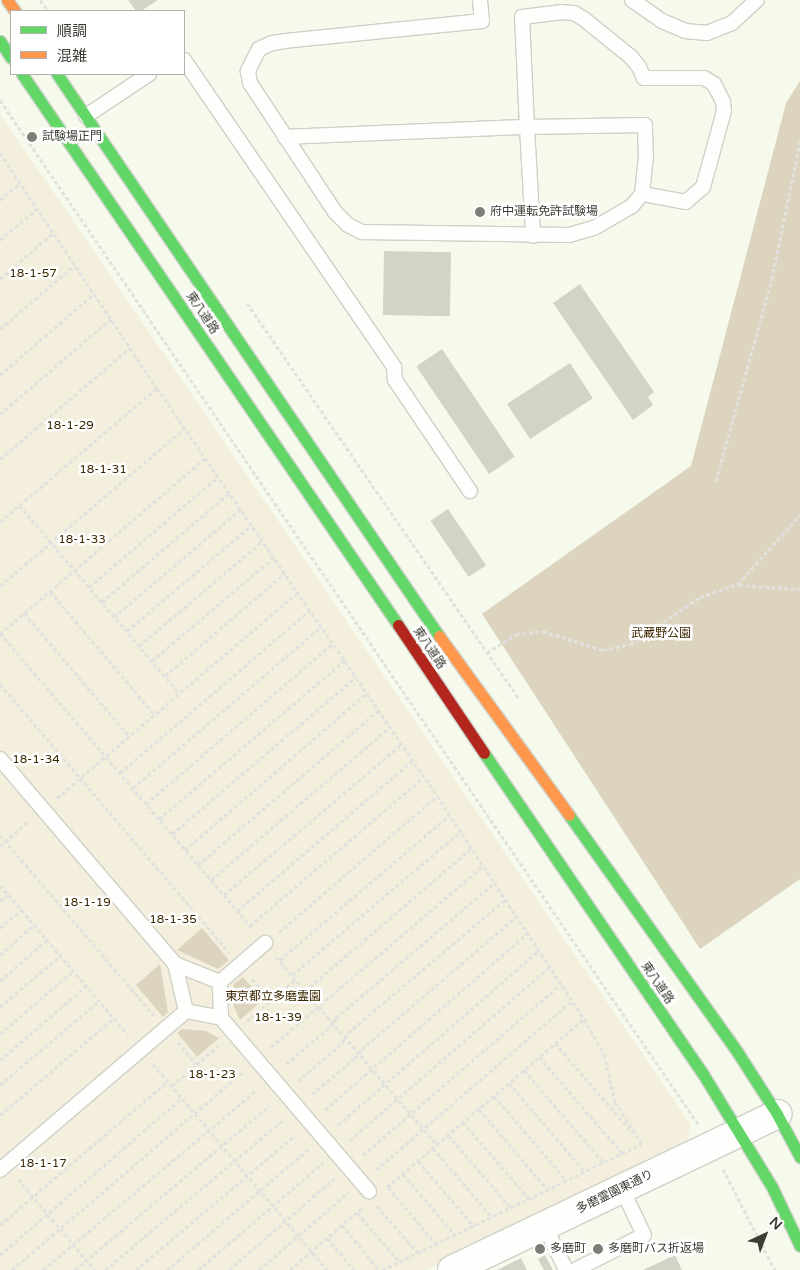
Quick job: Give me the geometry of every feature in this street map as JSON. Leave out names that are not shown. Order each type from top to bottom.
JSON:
[{"type":"main road","points":[[0,41],[10,56]]},
{"type":"main road","name":"東八道路","points":[[23,75],[703,1074],[772,1187],[800,1246]]},
{"type":"main road","name":"東八道路","points":[[58,75],[463,671],[591,845],[738,1053],[777,1114],[800,1157]]},
{"type":"street","name":"多磨霊園東通り","points":[[460,1268],[777,1114]]},
{"type":"lane","points":[[285,137],[527,127],[645,125],[646,158],[642,194],[624,212],[594,228],[569,235],[533,236],[362,232],[348,225],[335,212],[285,137],[250,84],[248,71],[258,49],[272,43],[482,21],[480,0]]},
{"type":"lane","points":[[632,0],[662,21],[685,31],[707,33],[732,23],[757,0]]},
{"type":"lane","points":[[533,236],[522,17],[574,13],[631,56],[640,67],[644,78],[704,78],[714,84],[719,92],[724,110],[703,187],[686,202],[642,194]]},
{"type":"lane","points":[[185,61],[394,367],[395,380],[470,491]]},
{"type":"lane","points":[[86,116],[148,75]]},
{"type":"lane","points":[[0,759],[175,964],[186,1011]]},
{"type":"lane","points":[[220,982],[265,944]]},
{"type":"lane","points":[[175,964],[220,982]]},
{"type":"lane","points":[[220,982],[221,1018]]},
{"type":"lane","points":[[6,1171],[186,1011]]},
{"type":"lane","points":[[186,1011],[221,1018],[374,1194]]},
{"type":"lane","points":[[575,1270],[644,1235],[622,1189]]},
{"type":"lane","points":[[545,1226],[566,1270]]},
{"type":"path","points":[[0,100],[700,1126]]},
{"type":"path","points":[[19,129],[24,126]]},
{"type":"path","points":[[716,481],[772,279],[800,141]]},
{"type":"path","points":[[0,153],[2,159],[54,233],[184,428],[450,814],[584,1019],[604,1054],[615,1102],[642,1144]]},
{"type":"path","points":[[0,200],[20,183]]},
{"type":"path","points":[[0,240],[37,209]]},
{"type":"path","points":[[0,279],[54,233]]},
{"type":"path","points":[[0,329],[75,265]]},
{"type":"path","points":[[0,375],[94,294]]},
{"type":"path","points":[[245,300],[520,701]]},
{"type":"path","points":[[0,414],[111,319]]},
{"type":"path","points":[[0,459],[130,348]]},
{"type":"path","points":[[0,522],[157,388]]},
{"type":"path","points":[[0,586],[184,428]]},
{"type":"path","points":[[206,458],[0,634],[437,1145]]},
{"type":"path","points":[[89,587],[218,477]]},
{"type":"path","points":[[102,602],[229,493]]},
{"type":"path","points":[[19,505],[179,693]]},
{"type":"path","points":[[114,617],[240,509]]},
{"type":"path","points":[[738,584],[800,516]]},
{"type":"path","points":[[127,632],[252,525]]},
{"type":"path","points":[[139,646],[263,541]]},
{"type":"path","points":[[152,661],[274,557]]},
{"type":"path","points":[[165,676],[285,573]]},
{"type":"path","points":[[487,653],[516,634],[543,631],[603,650],[631,644],[700,597],[738,584],[800,589]]},
{"type":"path","points":[[50,592],[154,714]]},
{"type":"path","points":[[0,846],[298,592]]},
{"type":"path","points":[[120,773],[310,610]]},
{"type":"path","points":[[24,613],[129,736]]},
{"type":"path","points":[[133,788],[321,627]]},
{"type":"path","points":[[146,804],[333,644]]},
{"type":"path","points":[[159,819],[345,660]]},
{"type":"path","points":[[172,834],[356,677]]},
{"type":"path","points":[[0,684],[271,1001]]},
{"type":"path","points":[[185,850],[367,694]]},
{"type":"path","points":[[198,865],[378,710]]},
{"type":"path","points":[[211,880],[390,727]]},
{"type":"path","points":[[224,896],[402,744]]},
{"type":"path","points":[[237,911],[413,760]]},
{"type":"path","points":[[250,926],[424,777]]},
{"type":"path","points":[[265,944],[437,796]]},
{"type":"path","points":[[280,960],[450,814]]},
{"type":"path","points":[[292,975],[461,831]]},
{"type":"path","points":[[0,835],[196,1064]]},
{"type":"path","points":[[305,991],[472,848]]},
{"type":"path","points":[[319,1006],[483,866]]},
{"type":"path","points":[[330,1028],[333,1023],[494,883]]},
{"type":"path","points":[[0,885],[130,1037]]},
{"type":"path","points":[[0,901],[8,894]]},
{"type":"path","points":[[342,1043],[506,899]]},
{"type":"path","points":[[0,928],[21,910]]},
{"type":"path","points":[[355,1058],[358,1053],[517,916]]},
{"type":"path","points":[[0,955],[34,925]]},
{"type":"path","points":[[368,1072],[528,933]]},
{"type":"path","points":[[0,981],[47,940]]},
{"type":"path","points":[[381,1087],[539,950]]},
{"type":"path","points":[[0,1007],[60,956]]},
{"type":"path","points":[[394,1102],[550,967]]},
{"type":"path","points":[[0,1034],[73,971]]},
{"type":"path","points":[[406,1117],[561,984]]},
{"type":"path","points":[[0,1060],[86,986]]},
{"type":"path","points":[[0,1086],[99,1001]]},
{"type":"path","points":[[419,1132],[572,1001]]},
{"type":"path","points":[[0,1115],[114,1018]]},
{"type":"path","points":[[418,1253],[374,1194],[388,1187],[584,1019]]},
{"type":"path","points":[[555,1043],[642,1144]]},
{"type":"path","points":[[539,1057],[623,1154]]},
{"type":"path","points":[[152,1063],[327,1270]]},
{"type":"path","points":[[524,1070],[604,1163]]},
{"type":"path","points":[[0,1225],[168,1082]]},
{"type":"path","points":[[509,1083],[585,1172]]},
{"type":"path","points":[[494,1096],[567,1181]]},
{"type":"path","points":[[0,1255],[182,1098]]},
{"type":"path","points":[[479,1109],[548,1190]]},
{"type":"path","points":[[12,1270],[195,1113]]},
{"type":"path","points":[[463,1122],[529,1199]]},
{"type":"path","points":[[43,1270],[214,1126]]},
{"type":"path","points":[[448,1135],[511,1208]]},
{"type":"path","points":[[75,1270],[226,1142]]},
{"type":"path","points":[[342,1225],[380,1270],[642,1144]]},
{"type":"path","points":[[432,1148],[492,1217]]},
{"type":"path","points":[[105,1270],[239,1157]]},
{"type":"path","points":[[418,1161],[474,1226]]},
{"type":"path","points":[[722,1166],[775,1270]]},
{"type":"path","points":[[6,1171],[33,1197],[95,1270]]},
{"type":"path","points":[[136,1270],[252,1172]]},
{"type":"path","points":[[403,1174],[455,1235]]},
{"type":"path","points":[[167,1270],[265,1187]]},
{"type":"path","points":[[388,1187],[436,1244]]},
{"type":"path","points":[[198,1270],[278,1202]]},
{"type":"path","points":[[290,1270],[311,1250],[365,1206]]},
{"type":"path","points":[[357,1212],[399,1262]]},
{"type":"path","points":[[229,1270],[291,1216]]},
{"type":"path","points":[[259,1270],[304,1232]]},
{"type":"path","points":[[327,1238],[354,1270]]},
{"type":"path","points":[[320,1270],[324,1266]]},
{"type":"green space","name":"武蔵野公園","points":[[800,81],[800,879],[700,949],[482,614],[691,466],[786,103]]},
{"type":"green space","name":"東京都立多磨霊園","points":[[0,114],[691,1125],[686,1146],[426,1270],[0,1270]]},
{"type":"green space","points":[[202,928],[229,960],[218,969],[177,950]]},
{"type":"green space","points":[[160,964],[168,1012],[163,1017],[136,985]]},
{"type":"green space","points":[[243,977],[263,1000],[240,1020],[234,1007],[233,985]]},
{"type":"green space","points":[[182,1029],[206,1031],[219,1038],[197,1057],[177,1033]]},
{"type":"building","points":[[128,0],[158,0],[143,10],[135,10]]},
{"type":"building","points":[[384,251],[451,252],[450,316],[383,315]]},
{"type":"building","points":[[580,284],[654,392],[648,397],[653,405],[633,420],[553,303]]},
{"type":"building","points":[[442,349],[515,457],[489,474],[416,366]]},
{"type":"building","points":[[570,363],[593,398],[530,439],[507,404]]},
{"type":"building","points":[[448,509],[486,565],[469,577],[431,521]]},
{"type":"building","points":[[545,1255],[553,1270],[544,1270],[538,1259]]},
{"type":"building","points":[[675,1255],[682,1270],[643,1270]]},
{"type":"building","points":[[521,1258],[527,1270],[497,1270]]},
{"type":"traffic: fast","points":[[0,41],[10,56]]},
{"type":"traffic: fast","points":[[23,75],[398,625]]},
{"type":"traffic: fast","points":[[58,75],[439,636]]},
{"type":"traffic: fast","points":[[484,753],[703,1074],[772,1187],[800,1246]]},
{"type":"traffic: fast","points":[[569,815],[738,1053],[777,1114],[800,1157]]},
{"type":"traffic: slow","points":[[7,0],[14,10]]},
{"type":"traffic: slow","points":[[439,636],[569,815]]},
{"type":"traffic: jam","points":[[398,625],[484,753]]},
{"type":"place","name":"試験場正門","points":[[32,137]]},
{"type":"place","name":"府中運転免許試験場","points":[[480,212]]},
{"type":"place","name":"多磨町","points":[[540,1249]]},
{"type":"place","name":"多磨町バス折返場","points":[[598,1249]]},
{"type":"park label","name":"18-1-57","points":[[33,274]]},
{"type":"park label","name":"18-1-29","points":[[70,426]]},
{"type":"park label","name":"18-1-31","points":[[103,470]]},
{"type":"park label","name":"18-1-33","points":[[82,540]]},
{"type":"park label","name":"18-1-34","points":[[36,760]]},
{"type":"park label","name":"18-1-19","points":[[87,903]]},
{"type":"park label","name":"18-1-35","points":[[173,920]]},
{"type":"park label","name":"18-1-39","points":[[278,1018]]},
{"type":"park label","name":"18-1-23","points":[[212,1075]]},
{"type":"park label","name":"18-1-17","points":[[43,1164]]}]
